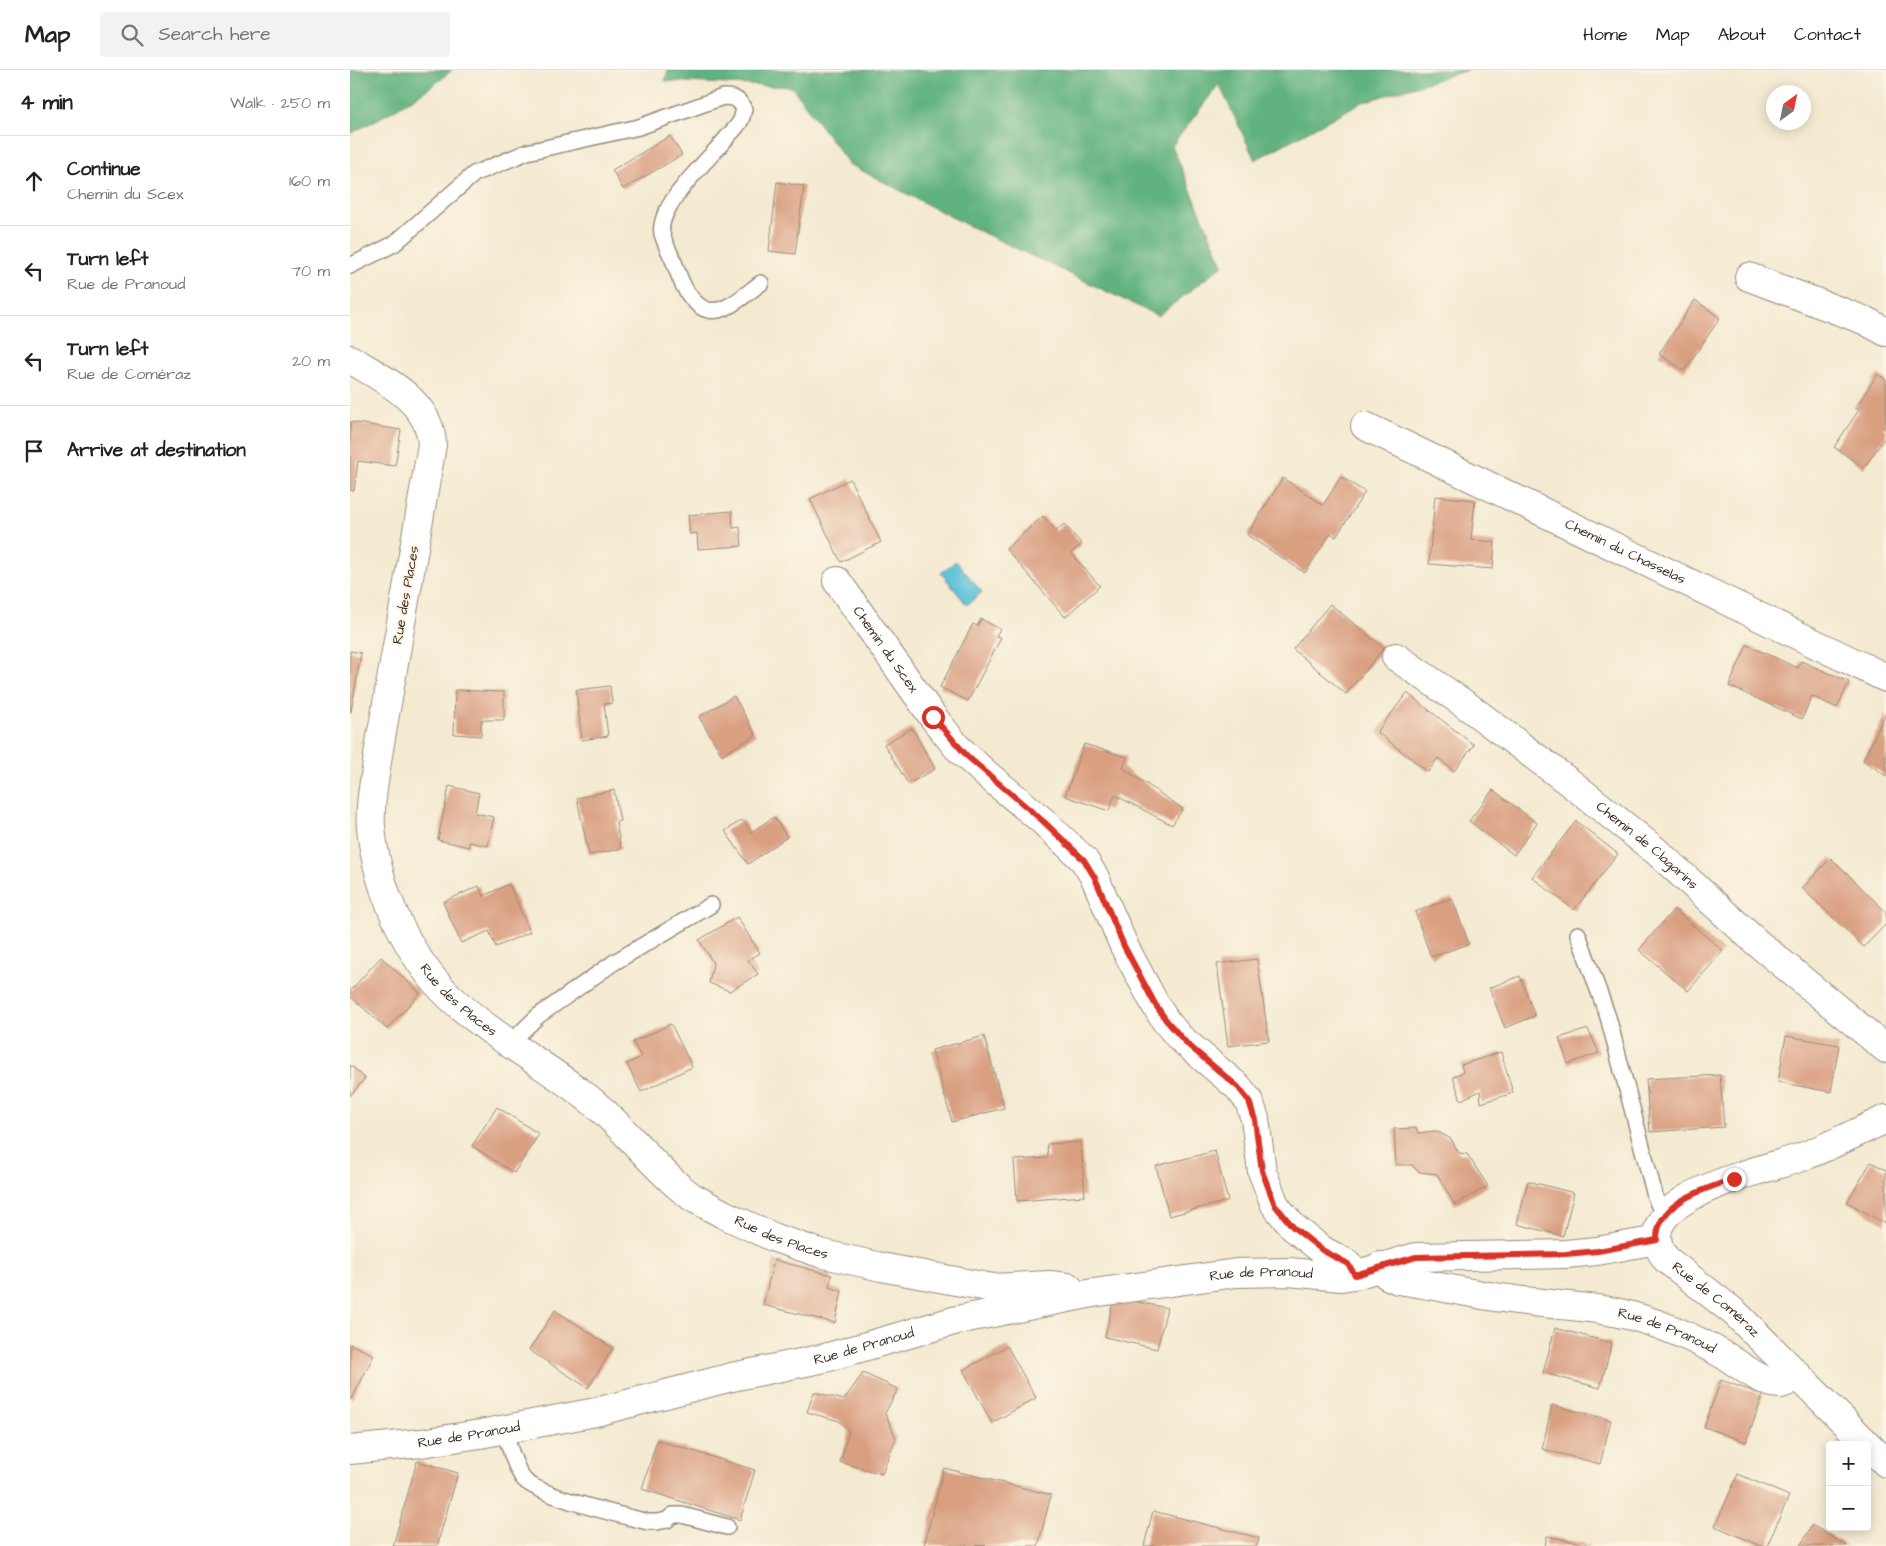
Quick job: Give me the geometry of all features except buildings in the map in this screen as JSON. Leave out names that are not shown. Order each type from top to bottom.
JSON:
[{"type":"street","points":[[1749,277],[1866,321],[1886,332]]},
{"type":"street","name":"Rue des Places","points":[[350,359],[406,396],[424,416],[432,436],[431,452],[372,796],[371,825],[383,884],[406,939],[427,971],[457,1004],[593,1102],[617,1124],[659,1169],[692,1197],[722,1214],[776,1238],[820,1253],[881,1267],[993,1288],[1048,1285],[1068,1287],[1077,1296]]},
{"type":"street","name":"Chemin du Chasselas","points":[[1365,426],[1886,678]]},
{"type":"street","name":"Chemin du Scex","points":[[837,580],[933,717],[958,747],[985,773],[1044,822],[1084,860],[1095,878],[1124,946],[1155,1004],[1187,1044],[1238,1087],[1249,1101],[1255,1120],[1262,1171],[1275,1205],[1293,1227],[1322,1250],[1348,1264],[1367,1271]]},
{"type":"street","name":"Chemin de Clagarins","points":[[1396,657],[1495,726],[1656,851],[1755,941],[1886,1049]]},
{"type":"street","points":[[1657,1240],[1659,1226],[1667,1214],[1681,1202],[1703,1190],[1799,1158],[1886,1119]]},
{"type":"street","name":"Rue de Pranoud","points":[[350,1450],[421,1443],[504,1430],[596,1412],[732,1376],[825,1358],[965,1318],[1077,1296],[1210,1275],[1289,1272],[1341,1277],[1416,1257],[1566,1254],[1598,1251],[1657,1240]]},
{"type":"street","name":"Rue de Coméraz","points":[[1657,1240],[1662,1254],[1672,1265],[1735,1314],[1886,1463]]},
{"type":"street","name":"Rue de Pranoud","points":[[1367,1271],[1387,1274],[1398,1280],[1510,1300],[1597,1309],[1641,1319],[1667,1327],[1703,1344],[1764,1379],[1782,1384],[1798,1375]]},
{"type":"lane","points":[[350,266],[394,244],[474,174],[527,152],[639,127],[723,97],[733,97],[741,102],[744,109],[740,121],[669,206],[662,222],[662,233],[684,288],[694,302],[705,309],[712,311],[722,310],[761,284]]},
{"type":"lane","points":[[510,1043],[538,1016],[613,963],[711,905]]},
{"type":"lane","points":[[1578,934],[1608,1017],[1654,1196],[1667,1214]]},
{"type":"lane","points":[[504,1430],[522,1478],[530,1485],[547,1493],[648,1522],[666,1520],[673,1515],[682,1515],[727,1527]]},
{"type":"green space","points":[[350,70],[452,70],[415,97],[350,134]]},
{"type":"green space","points":[[668,70],[1468,70],[1360,103],[1255,160],[1219,84],[1172,146],[1223,265],[1158,316],[967,225],[849,164],[792,87],[665,81]]},
{"type":"water","points":[[956,561],[982,592],[967,605],[941,573]]},
{"type":"route","points":[[933,717],[968,757],[1044,822],[1084,860],[1095,878],[1124,946],[1155,1004],[1179,1037],[1238,1087],[1253,1108],[1262,1171],[1279,1212],[1293,1227],[1322,1250],[1348,1264],[1355,1275],[1416,1257],[1566,1254],[1598,1251],[1657,1240],[1659,1226],[1672,1208],[1690,1196],[1734,1179]]}]
